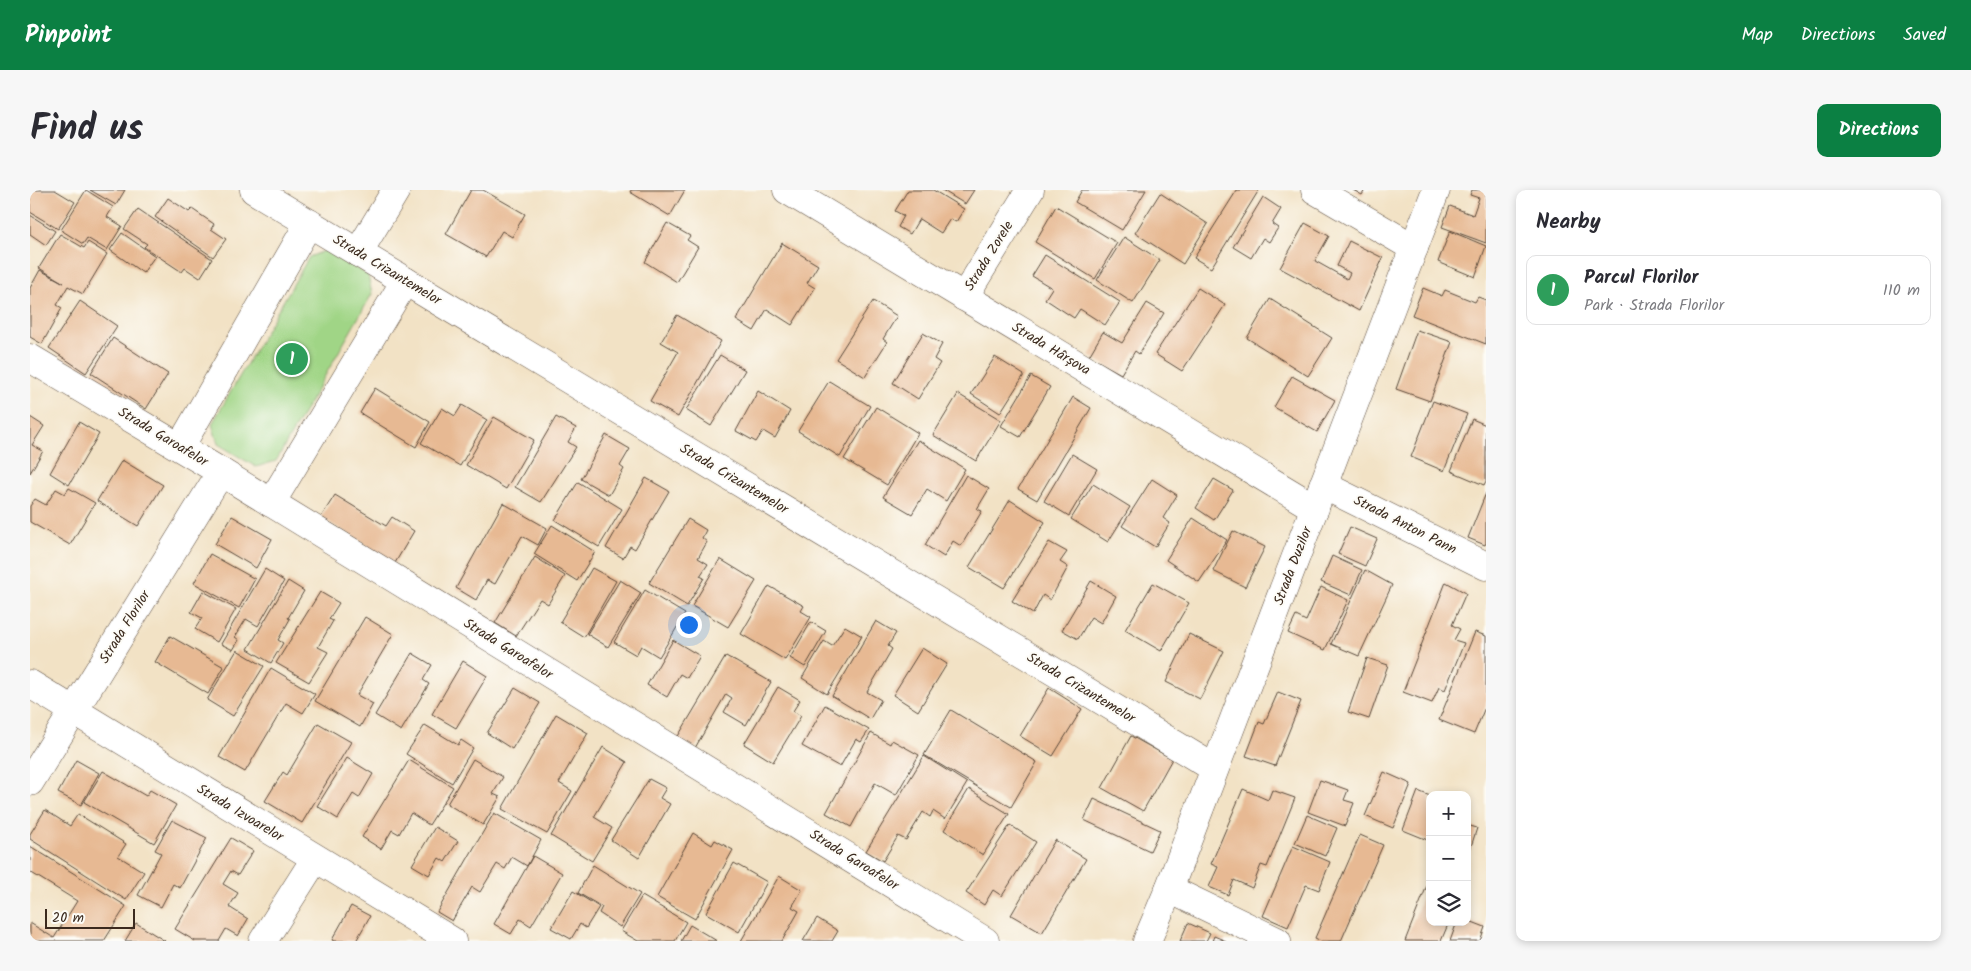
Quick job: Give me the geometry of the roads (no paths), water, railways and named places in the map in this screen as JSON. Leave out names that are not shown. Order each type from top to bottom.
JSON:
[{"type":"street","name":"Strada Crizantemelor","points":[[254,190],[1214,768]]},
{"type":"street","points":[[358,253],[396,190]]},
{"type":"street","name":"Strada Hârșova","points":[[787,190],[964,297],[1319,497]]},
{"type":"street","name":"Strada Zorele","points":[[964,297],[1030,190]]},
{"type":"street","points":[[1316,190],[1414,248]]},
{"type":"street","name":"Strada Duzilor","points":[[1147,941],[1169,889],[1436,190]]},
{"type":"street","points":[[180,447],[309,223]]},
{"type":"street","points":[[271,503],[405,281]]},
{"type":"street","name":"Strada Garoafelor","points":[[30,358],[221,472],[985,941]]},
{"type":"street","name":"Strada Florilor","points":[[30,782],[221,472]]},
{"type":"street","name":"Strada Anton Pann","points":[[1319,497],[1486,566]]},
{"type":"street","name":"Strada Izvoarelor","points":[[30,684],[452,941]]},
{"type":"street","points":[[264,941],[315,859]]},
{"type":"street","points":[[1169,889],[1277,941]]},
{"type":"place","name":"Parcul Florilor","points":[[292,359]]}]
